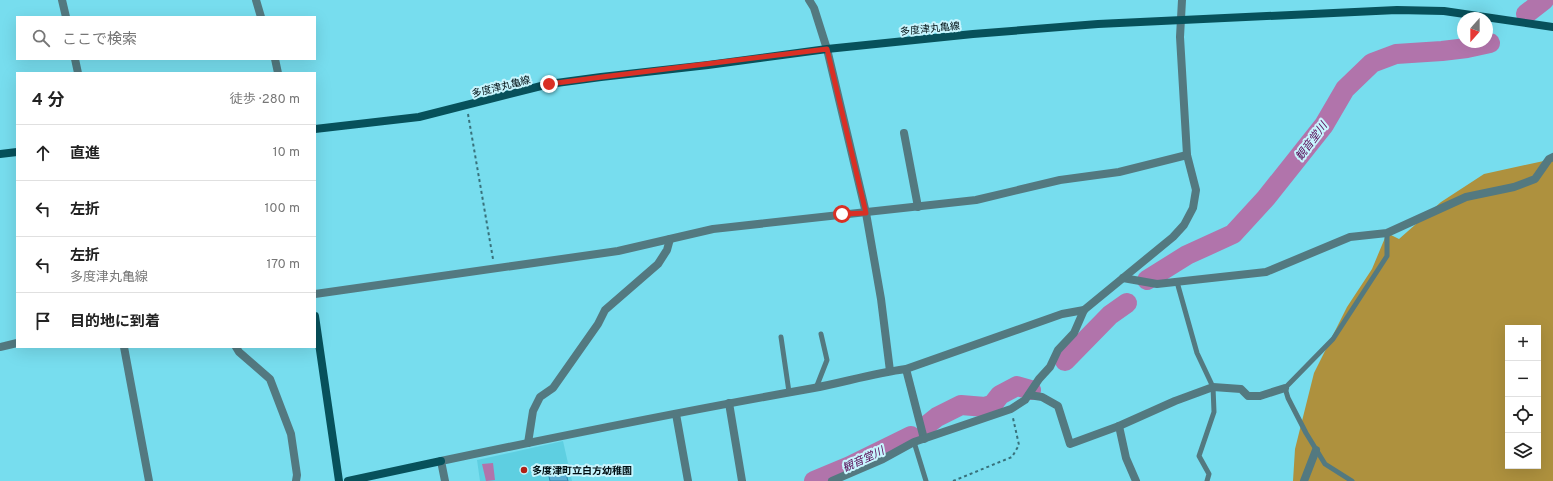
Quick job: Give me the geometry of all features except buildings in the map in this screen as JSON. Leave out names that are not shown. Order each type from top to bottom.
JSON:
[{"type":"main road","name":"多度津丸亀線","points":[[316,129],[419,117],[549,84],[827,49],[973,34],[1098,24],[1405,10],[1444,11],[1553,27]]},
{"type":"main road","points":[[0,154],[16,152]]},
{"type":"main road","points":[[316,323],[339,481]]},
{"type":"main road","points":[[348,481],[442,461]]},
{"type":"street","points":[[62,0],[66,16]]},
{"type":"street","points":[[256,0],[261,16]]},
{"type":"street","points":[[809,0],[814,8],[827,49],[866,213],[881,299],[890,371]]},
{"type":"street","points":[[832,481],[883,459],[914,442],[1012,409],[1025,400],[1050,367],[1058,350],[1074,333],[1084,310],[1173,237],[1184,225],[1193,208],[1196,190],[1187,155],[1180,20],[1182,0]]},
{"type":"street","points":[[75,60],[78,72]]},
{"type":"street","points":[[275,60],[278,72]]},
{"type":"street","points":[[904,133],[918,207]]},
{"type":"street","points":[[316,294],[618,251],[713,229],[976,200],[1060,180],[1118,172],[1187,155]]},
{"type":"street","points":[[1123,278],[1157,284],[1266,272],[1350,238],[1387,233],[1466,197],[1514,187],[1535,179],[1549,159],[1553,157]]},
{"type":"street","points":[[528,443],[533,411],[540,397],[552,388],[598,324],[605,310],[658,264],[667,250],[670,239]]},
{"type":"street","points":[[445,481],[442,461],[906,369],[1062,314],[1084,310]]},
{"type":"street","points":[[0,347],[16,343]]},
{"type":"street","points":[[124,348],[149,481]]},
{"type":"street","points":[[237,348],[239,352],[270,379],[291,434],[297,475],[296,481]]},
{"type":"street","points":[[906,369],[924,439]]},
{"type":"street","points":[[1029,395],[1042,397],[1058,406],[1070,444],[1119,426],[1175,401],[1213,387],[1241,389],[1248,396],[1260,396],[1285,388]]},
{"type":"street","points":[[729,403],[742,481]]},
{"type":"street","points":[[676,414],[688,481]]},
{"type":"street","points":[[1119,426],[1126,458],[1136,481]]},
{"type":"street","points":[[1304,481],[1316,450]]},
{"type":"lane","points":[[1352,481],[1325,464],[1288,398],[1285,388],[1333,340],[1388,256],[1387,233]]},
{"type":"lane","points":[[1177,282],[1196,353],[1213,387],[1214,412],[1199,456],[1210,474],[1207,481]]},
{"type":"lane","points":[[816,388],[827,360],[821,334]]},
{"type":"lane","points":[[781,337],[789,392]]},
{"type":"lane","points":[[914,442],[926,481]]},
{"type":"path","points":[[466,105],[495,268]]},
{"type":"path","points":[[953,481],[1012,457],[1019,445],[1012,409]]},
{"type":"shaded area","points":[[1553,159],[1553,481],[1293,481],[1295,449],[1314,373],[1347,307],[1372,269],[1387,233],[1399,239],[1441,202],[1484,174]]},
{"type":"shaded area","name":"多度津町立白方幼稚園","points":[[563,441],[572,481],[480,481],[477,460]]},
{"type":"shaded area","points":[[493,463],[495,480],[486,481],[482,464]]},
{"type":"waterway","name":"観音堂川","points":[[1526,14],[1544,0]]},
{"type":"waterway","name":"観音堂川","points":[[1147,280],[1187,255],[1233,234],[1266,198],[1324,125],[1345,89],[1372,63],[1396,54],[1467,48]]},
{"type":"waterway","name":"観音堂川","points":[[1065,361],[1110,315],[1127,303]]},
{"type":"waterway","name":"観音堂川","points":[[927,425],[937,417],[961,405],[985,407],[993,404],[1000,395],[1017,386],[1031,390]]},
{"type":"waterway","name":"観音堂川","points":[[814,481],[850,466],[911,436]]},
{"type":"place","name":"多度津町立白方幼稚園","points":[[524,470]]},
{"type":"route","points":[[549,84],[827,49],[866,213],[842,214]]}]
